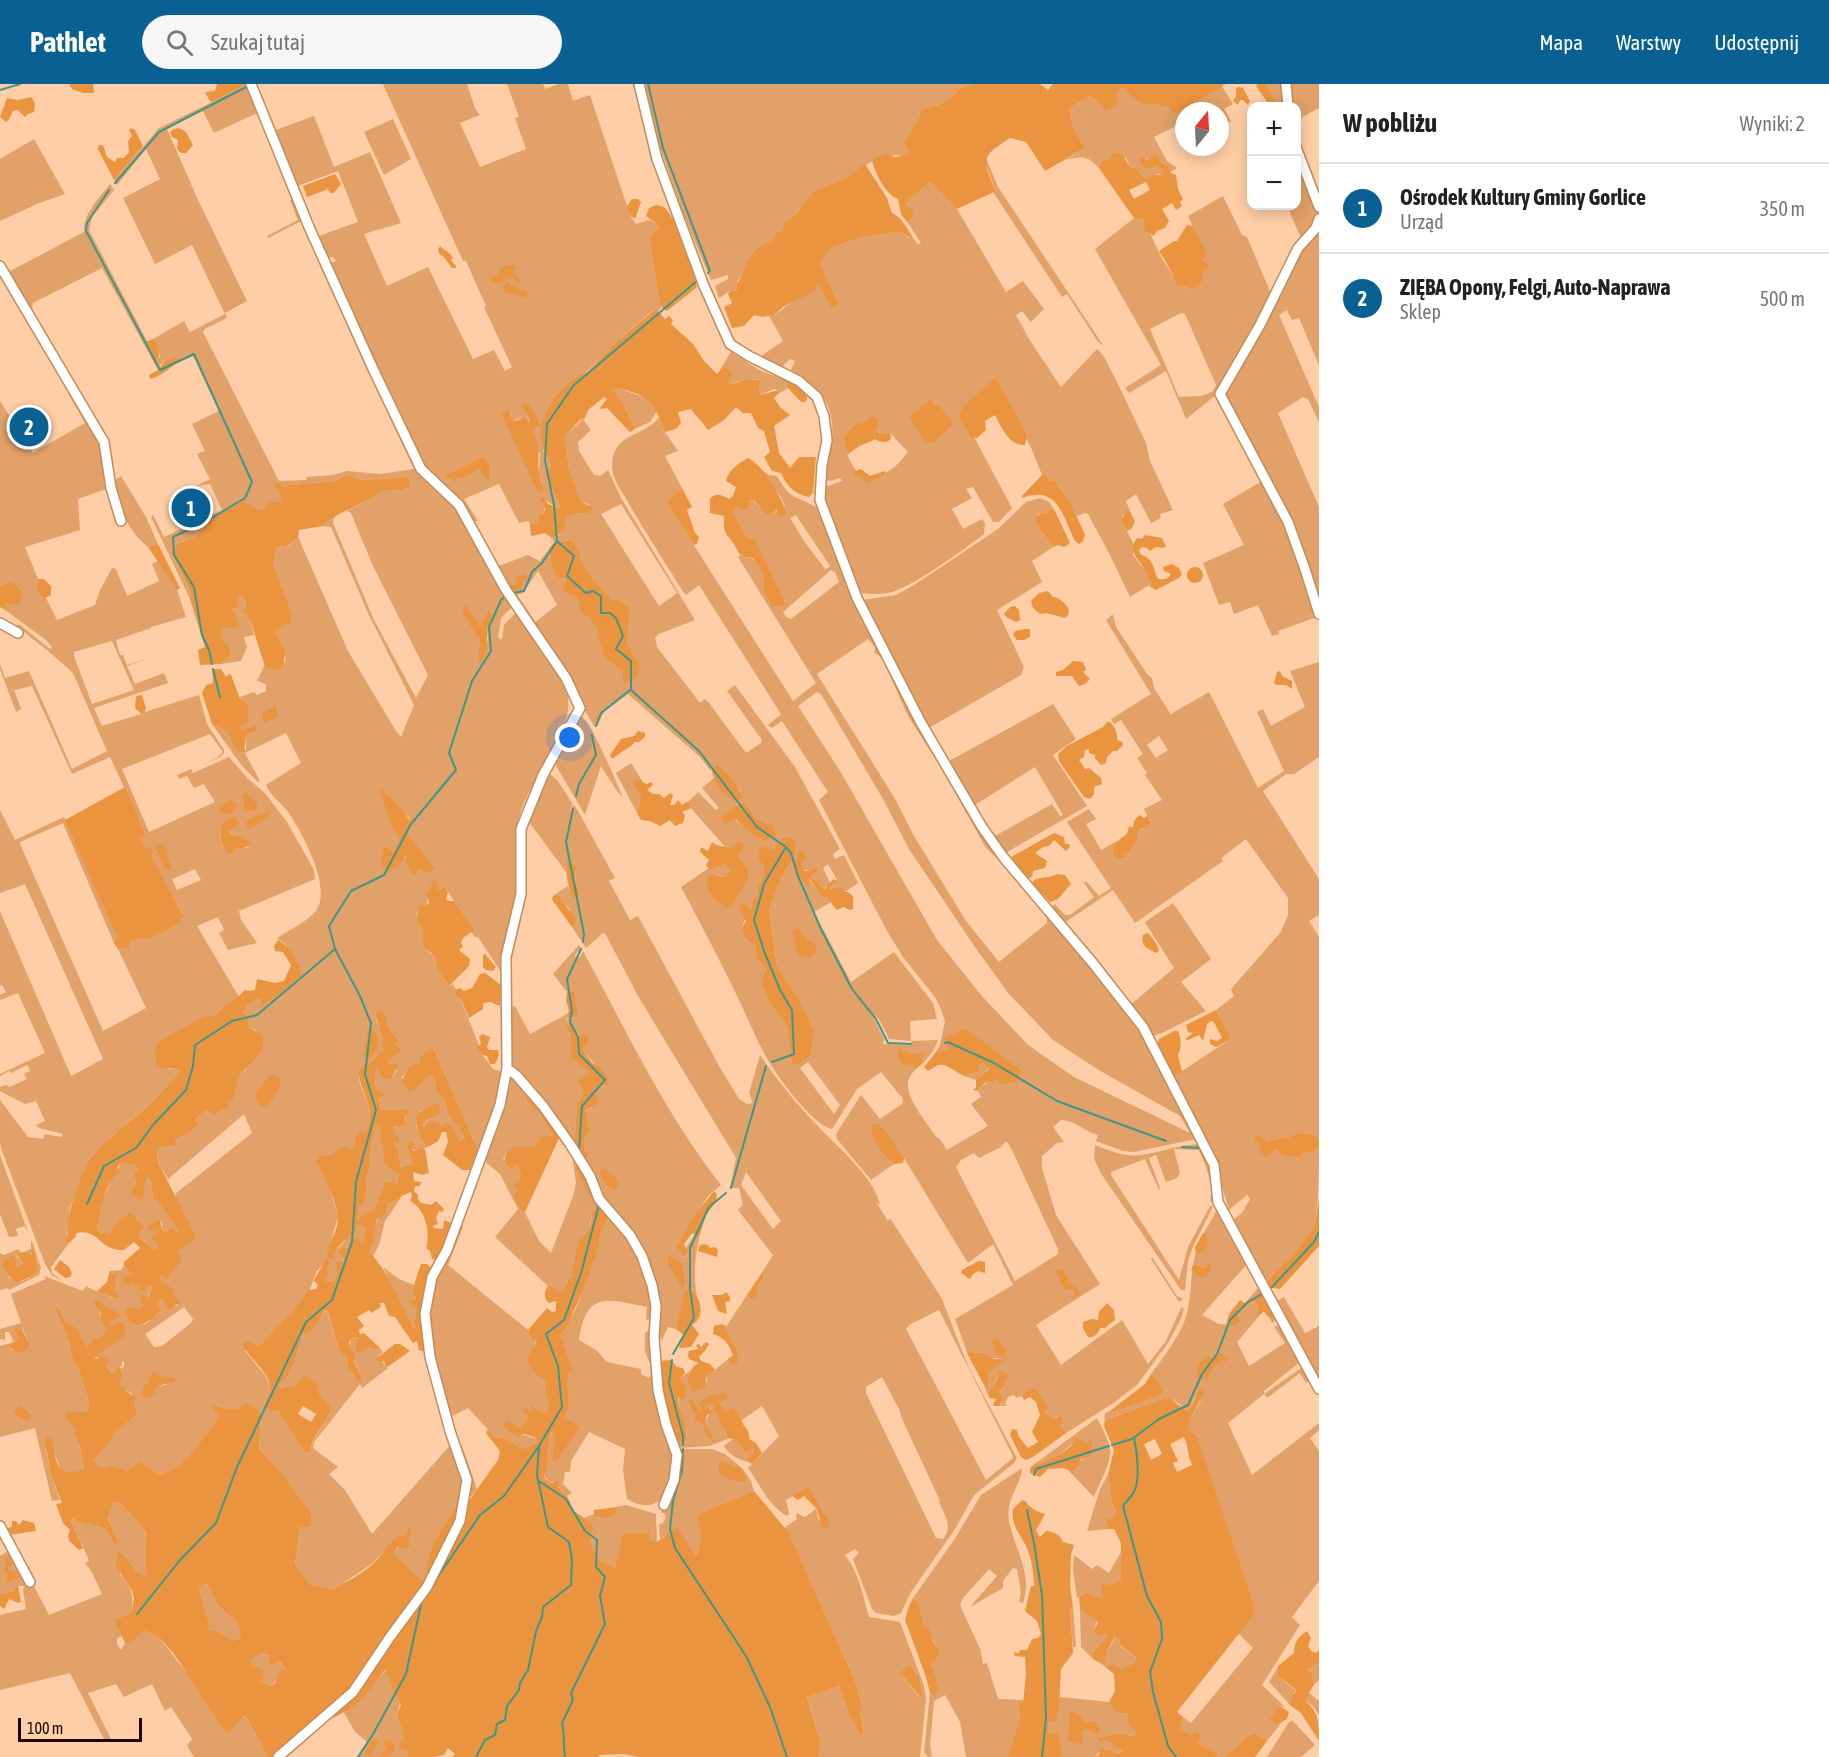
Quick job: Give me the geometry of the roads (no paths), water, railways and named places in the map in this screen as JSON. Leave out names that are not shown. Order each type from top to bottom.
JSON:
[{"type":"street","points":[[251,84],[309,227],[421,469],[459,505],[506,590],[566,678],[580,708],[543,775],[521,829],[521,894],[506,957],[507,1068],[500,1106],[447,1250],[432,1277],[425,1314],[433,1367],[450,1431],[467,1480],[460,1521],[428,1587],[353,1692],[278,1757]]},
{"type":"street","points":[[639,84],[657,159],[704,286],[730,344],[799,381],[817,397],[824,416],[827,440],[822,465],[820,500],[857,598],[920,722],[982,827],[1004,858],[1092,962],[1143,1027],[1214,1165],[1218,1202],[1319,1389]]},
{"type":"street","points":[[1286,84],[1288,102]]},
{"type":"street","points":[[1299,156],[1319,207]]},
{"type":"street","points":[[1319,219],[1316,228],[1298,248],[1260,325],[1220,394],[1288,522],[1319,615]]},
{"type":"street","points":[[0,266],[104,442],[111,488],[121,521]]},
{"type":"street","points":[[0,623],[18,633]]},
{"type":"street","points":[[507,1068],[543,1106],[590,1176],[599,1199],[630,1234],[642,1256],[652,1285],[656,1306],[654,1337],[658,1390],[666,1424],[677,1455],[674,1480],[664,1504]]},
{"type":"street","points":[[0,1526],[30,1582]]},
{"type":"waterway","points":[[0,90],[20,84]]},
{"type":"waterway","points":[[648,84],[663,148],[710,271],[708,273]]},
{"type":"waterway","points":[[115,183],[159,132],[248,86]]},
{"type":"waterway","points":[[109,190],[87,223],[86,231],[160,370],[194,354],[252,482],[245,498],[207,521],[173,537],[174,555],[194,587],[202,635],[212,664]]},
{"type":"waterway","points":[[698,280],[573,386],[547,424],[545,460],[554,505],[557,541],[574,556],[567,576],[586,593],[593,591],[601,596],[601,613],[610,613],[616,618],[623,636],[616,649],[631,661],[631,690],[699,751],[757,827],[786,847],[764,884],[754,920],[780,990],[792,1010],[794,1054],[772,1062]]},
{"type":"waterway","points":[[512,593],[524,591],[532,572],[542,563],[557,541]]},
{"type":"waterway","points":[[137,1614],[180,1560],[216,1523],[237,1467],[306,1322],[332,1300],[352,1242],[356,1182],[376,1110],[365,1074],[371,1023],[360,996],[335,949],[329,926],[351,891],[384,875],[411,824],[456,770],[449,753],[472,681],[491,651],[489,627],[501,600],[506,596]]},
{"type":"waterway","points":[[213,669],[220,697]]},
{"type":"waterway","points":[[596,726],[601,713],[630,690]]},
{"type":"waterway","points":[[576,796],[579,784],[596,755],[592,735]]},
{"type":"waterway","points":[[573,809],[566,842],[584,934],[583,942]]},
{"type":"waterway","points":[[786,847],[791,853],[798,876],[821,929],[852,989],[876,1019],[888,1043],[911,1044]]},
{"type":"waterway","points":[[87,1204],[104,1166],[136,1148],[153,1125],[186,1090],[193,1066],[195,1045],[232,1021],[257,1015],[335,949]]},
{"type":"waterway","points":[[579,1150],[582,1106],[605,1080],[579,1054],[578,1037],[570,1022],[572,1011],[567,979],[581,949]]},
{"type":"waterway","points":[[945,1043],[948,1042],[994,1063],[1057,1101],[1166,1141]]},
{"type":"waterway","points":[[731,1188],[766,1066]]},
{"type":"waterway","points":[[1182,1147],[1200,1148]]},
{"type":"waterway","points":[[673,1354],[694,1318],[690,1288],[690,1248],[709,1207],[726,1193]]},
{"type":"waterway","points":[[435,1581],[480,1515],[504,1496],[539,1446],[562,1407],[558,1366],[546,1334],[564,1320],[581,1273],[599,1205]]},
{"type":"waterway","points":[[1272,1287],[1314,1242],[1319,1232]]},
{"type":"waterway","points":[[1112,1445],[1132,1439],[1159,1419],[1188,1405],[1202,1374],[1217,1354],[1230,1320],[1248,1302],[1264,1293]]},
{"type":"waterway","points":[[672,1360],[669,1383],[683,1436],[683,1445]]},
{"type":"waterway","points":[[1134,1437],[1138,1464],[1137,1485],[1123,1506],[1147,1596],[1161,1622],[1162,1639],[1150,1672],[1153,1692],[1168,1746],[1176,1757]]},
{"type":"waterway","points":[[1034,1475],[1036,1469],[1109,1446]]},
{"type":"waterway","points":[[476,1757],[485,1740],[495,1735],[497,1724],[505,1720],[507,1706],[519,1690],[520,1683],[528,1670],[543,1607],[571,1585],[572,1559],[569,1542],[548,1527],[537,1475],[539,1447]]},
{"type":"waterway","points":[[683,1449],[682,1471],[673,1501],[670,1529],[675,1548],[746,1656],[770,1707],[787,1757]]},
{"type":"waterway","points":[[539,1481],[566,1499],[585,1531],[597,1540],[596,1567],[605,1577],[600,1596],[605,1624],[571,1693],[573,1700],[562,1723],[565,1757]]},
{"type":"waterway","points":[[1027,1510],[1042,1595],[1046,1717],[1042,1757]]},
{"type":"waterway","points":[[358,1757],[406,1674],[422,1600]]},
{"type":"place","name":"ZIĘBA Opony, Felgi, Auto-Naprawa","points":[[29,427]]},
{"type":"place","name":"Ośrodek Kultury Gminy Gorlice","points":[[191,508]]}]
